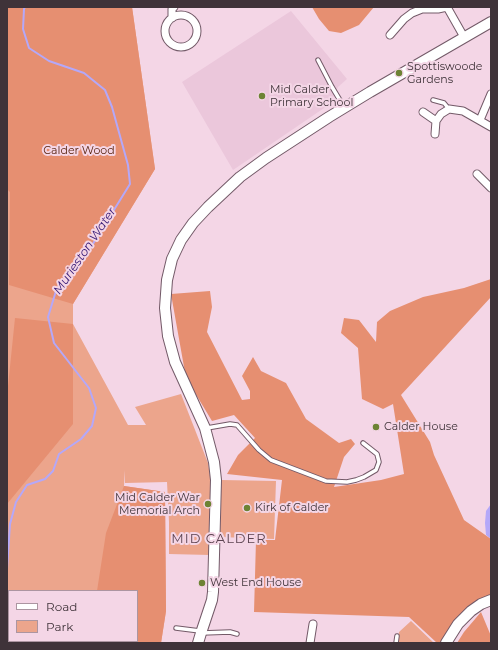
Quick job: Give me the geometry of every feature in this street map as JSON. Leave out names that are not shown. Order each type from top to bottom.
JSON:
[{"type":"street","points":[[172,18],[180,15],[192,20],[195,24],[196,33],[190,44],[184,46],[173,45],[166,37],[166,26],[172,18],[172,9],[174,7]]},
{"type":"street","points":[[390,35],[404,19],[412,13],[422,9],[438,9],[447,7],[464,37]]},
{"type":"street","points":[[200,636],[212,600],[213,592],[216,480],[214,462],[205,428],[176,362],[168,336],[165,308],[166,287],[172,259],[180,240],[208,207],[240,177],[266,158],[345,108],[491,22]]},
{"type":"street","points":[[480,120],[491,94]]},
{"type":"street","points":[[435,134],[436,121],[441,114],[449,109],[463,111],[491,127]]},
{"type":"street","points":[[423,112],[436,121]]},
{"type":"street","points":[[477,174],[488,180],[491,188]]},
{"type":"street","points":[[446,643],[458,624],[471,611],[481,604],[491,600]]},
{"type":"street","points":[[310,643],[313,624]]},
{"type":"lane","points":[[318,60],[345,108]]},
{"type":"lane","points":[[433,100],[444,103],[449,109]]},
{"type":"lane","points":[[205,428],[230,424],[237,425],[259,450],[271,460],[326,481],[347,482],[364,477],[376,470],[379,462],[377,454],[363,443]]},
{"type":"lane","points":[[176,628],[200,636],[230,632],[237,634]]},
{"type":"lane","points":[[396,643],[397,636]]},
{"type":"shaded area","name":"Mid Calder Primary School","points":[[291,11],[347,79],[338,87],[330,104],[233,170],[182,82]]},
{"type":"shaded area","points":[[491,504],[491,539],[486,535],[485,523],[486,511]]},
{"type":"green space","points":[[7,7],[132,7],[155,169],[73,304],[73,324],[128,425],[146,425],[135,407],[181,394],[208,463],[212,488],[211,499],[208,501],[208,506],[210,508],[210,555],[169,554],[167,482],[125,483],[125,470],[124,486],[165,492],[166,611],[161,643],[7,643]]},
{"type":"green space","name":"Calder Wood","points":[[7,7],[132,7],[155,169],[73,304],[9,285],[10,192],[7,189]]},
{"type":"green space","points":[[312,7],[374,7],[359,25],[341,33],[329,31],[319,19]]},
{"type":"green space","points":[[491,279],[491,297],[401,395],[430,442],[434,455],[464,520],[491,539],[491,600],[481,604],[446,643],[437,643],[409,617],[254,612],[256,540],[275,540],[282,480],[227,474],[238,455],[255,438],[234,415],[212,421],[186,378],[171,294],[210,291],[212,307],[207,332],[242,400],[250,399],[250,391],[242,376],[253,357],[261,371],[286,383],[306,419],[339,443],[351,439],[355,444],[344,457],[334,487],[381,480],[404,474],[393,404],[383,409],[362,399],[358,348],[341,333],[344,318],[359,320],[376,342],[377,322],[390,311],[423,297],[464,288]]},
{"type":"green space","points":[[15,318],[73,324],[73,424],[7,504],[7,396]]},
{"type":"green space","points":[[221,480],[276,481],[274,539],[220,537]]},
{"type":"green space","points":[[124,486],[165,492],[166,611],[161,643],[83,643],[138,642],[138,590],[97,590],[106,533]]},
{"type":"green space","points":[[481,612],[491,636],[491,643],[457,643],[464,632]]},
{"type":"green space","points":[[411,621],[434,643],[398,643],[399,632]]},
{"type":"waterway","name":"Murieston Water","points":[[7,569],[10,524],[16,502],[27,485],[45,479],[53,471],[59,454],[81,439],[92,426],[96,408],[89,388],[54,343],[48,317],[56,291],[91,247],[130,184],[128,165],[112,107],[105,90],[84,73],[49,61],[29,48],[23,29],[25,7]]},
{"type":"place","name":"Spottiswoode Gardens","points":[[399,73]]},
{"type":"place","name":"Mid Calder Primary School","points":[[262,96]]},
{"type":"place","name":"Calder House","points":[[376,427]]},
{"type":"place","name":"Mid Calder War Memorial Arch","points":[[208,504]]},
{"type":"place","name":"Kirk of Calder","points":[[247,508]]},
{"type":"place","name":"West End House","points":[[202,583]]},
{"type":"district","name":"MID CALDER","points":[[219,539]]}]
